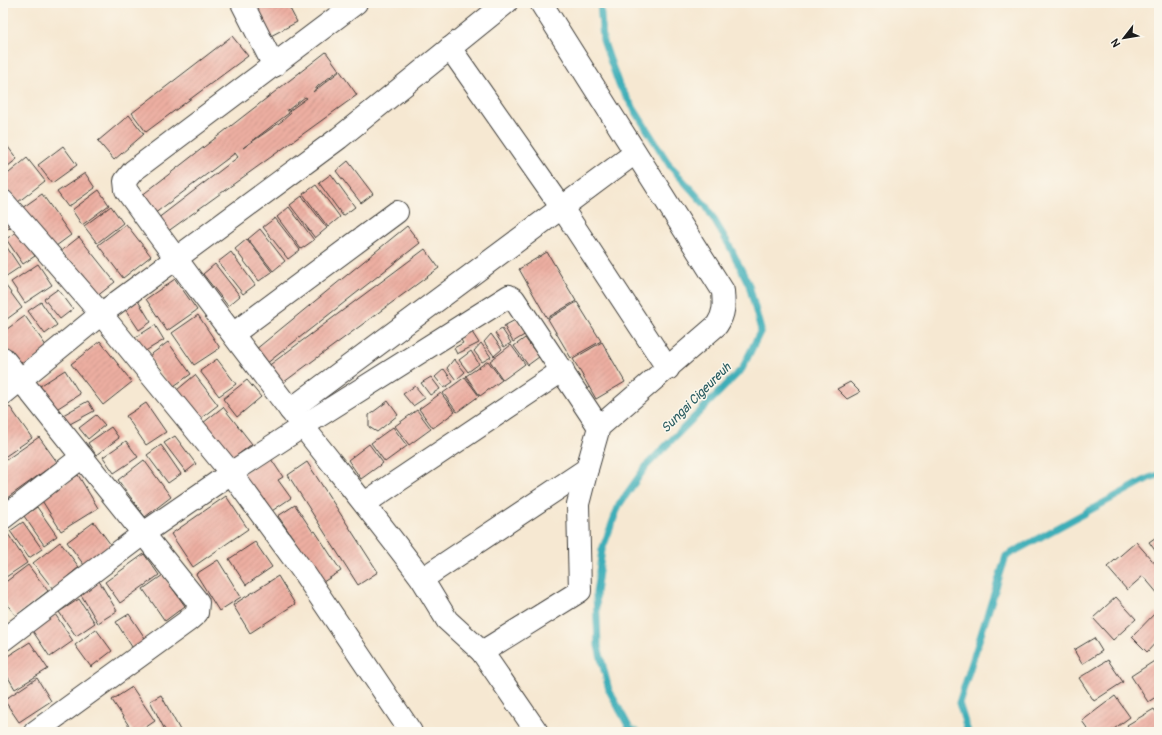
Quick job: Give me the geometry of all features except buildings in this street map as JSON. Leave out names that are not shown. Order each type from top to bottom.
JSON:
[{"type":"street","points":[[242,3],[274,66]]},
{"type":"street","points":[[356,3],[133,171],[125,181],[126,190],[176,260],[297,418],[365,503],[422,579],[447,620],[482,652],[537,732]]},
{"type":"street","points":[[3,394],[101,314],[339,138],[506,3]]},
{"type":"street","points":[[482,652],[580,591],[578,504],[599,427],[668,369],[717,325],[722,317],[725,306],[723,290],[541,3]]},
{"type":"street","points":[[450,48],[562,208],[668,369]]},
{"type":"street","points":[[3,640],[144,533],[231,473],[297,418],[562,208],[635,153]]},
{"type":"street","points":[[3,201],[101,314],[231,473],[302,570],[411,732]]},
{"type":"street","points":[[233,334],[397,212]]},
{"type":"street","points":[[297,418],[509,296],[514,299],[563,370],[599,427]]},
{"type":"street","points":[[3,358],[198,602],[197,613],[35,732]]},
{"type":"street","points":[[365,503],[563,370]]},
{"type":"street","points":[[3,518],[82,457]]},
{"type":"street","points":[[422,579],[587,469]]},
{"type":"waterway","name":"Sungai Cigeureuh","points":[[600,3],[603,40],[619,85],[670,166],[706,206],[729,245],[749,285],[761,330],[742,369],[647,465],[619,505],[602,550],[596,593],[598,646],[609,690],[630,729],[636,732]]},
{"type":"waterway","points":[[968,732],[959,703],[1006,556],[1149,478],[1159,475]]}]
